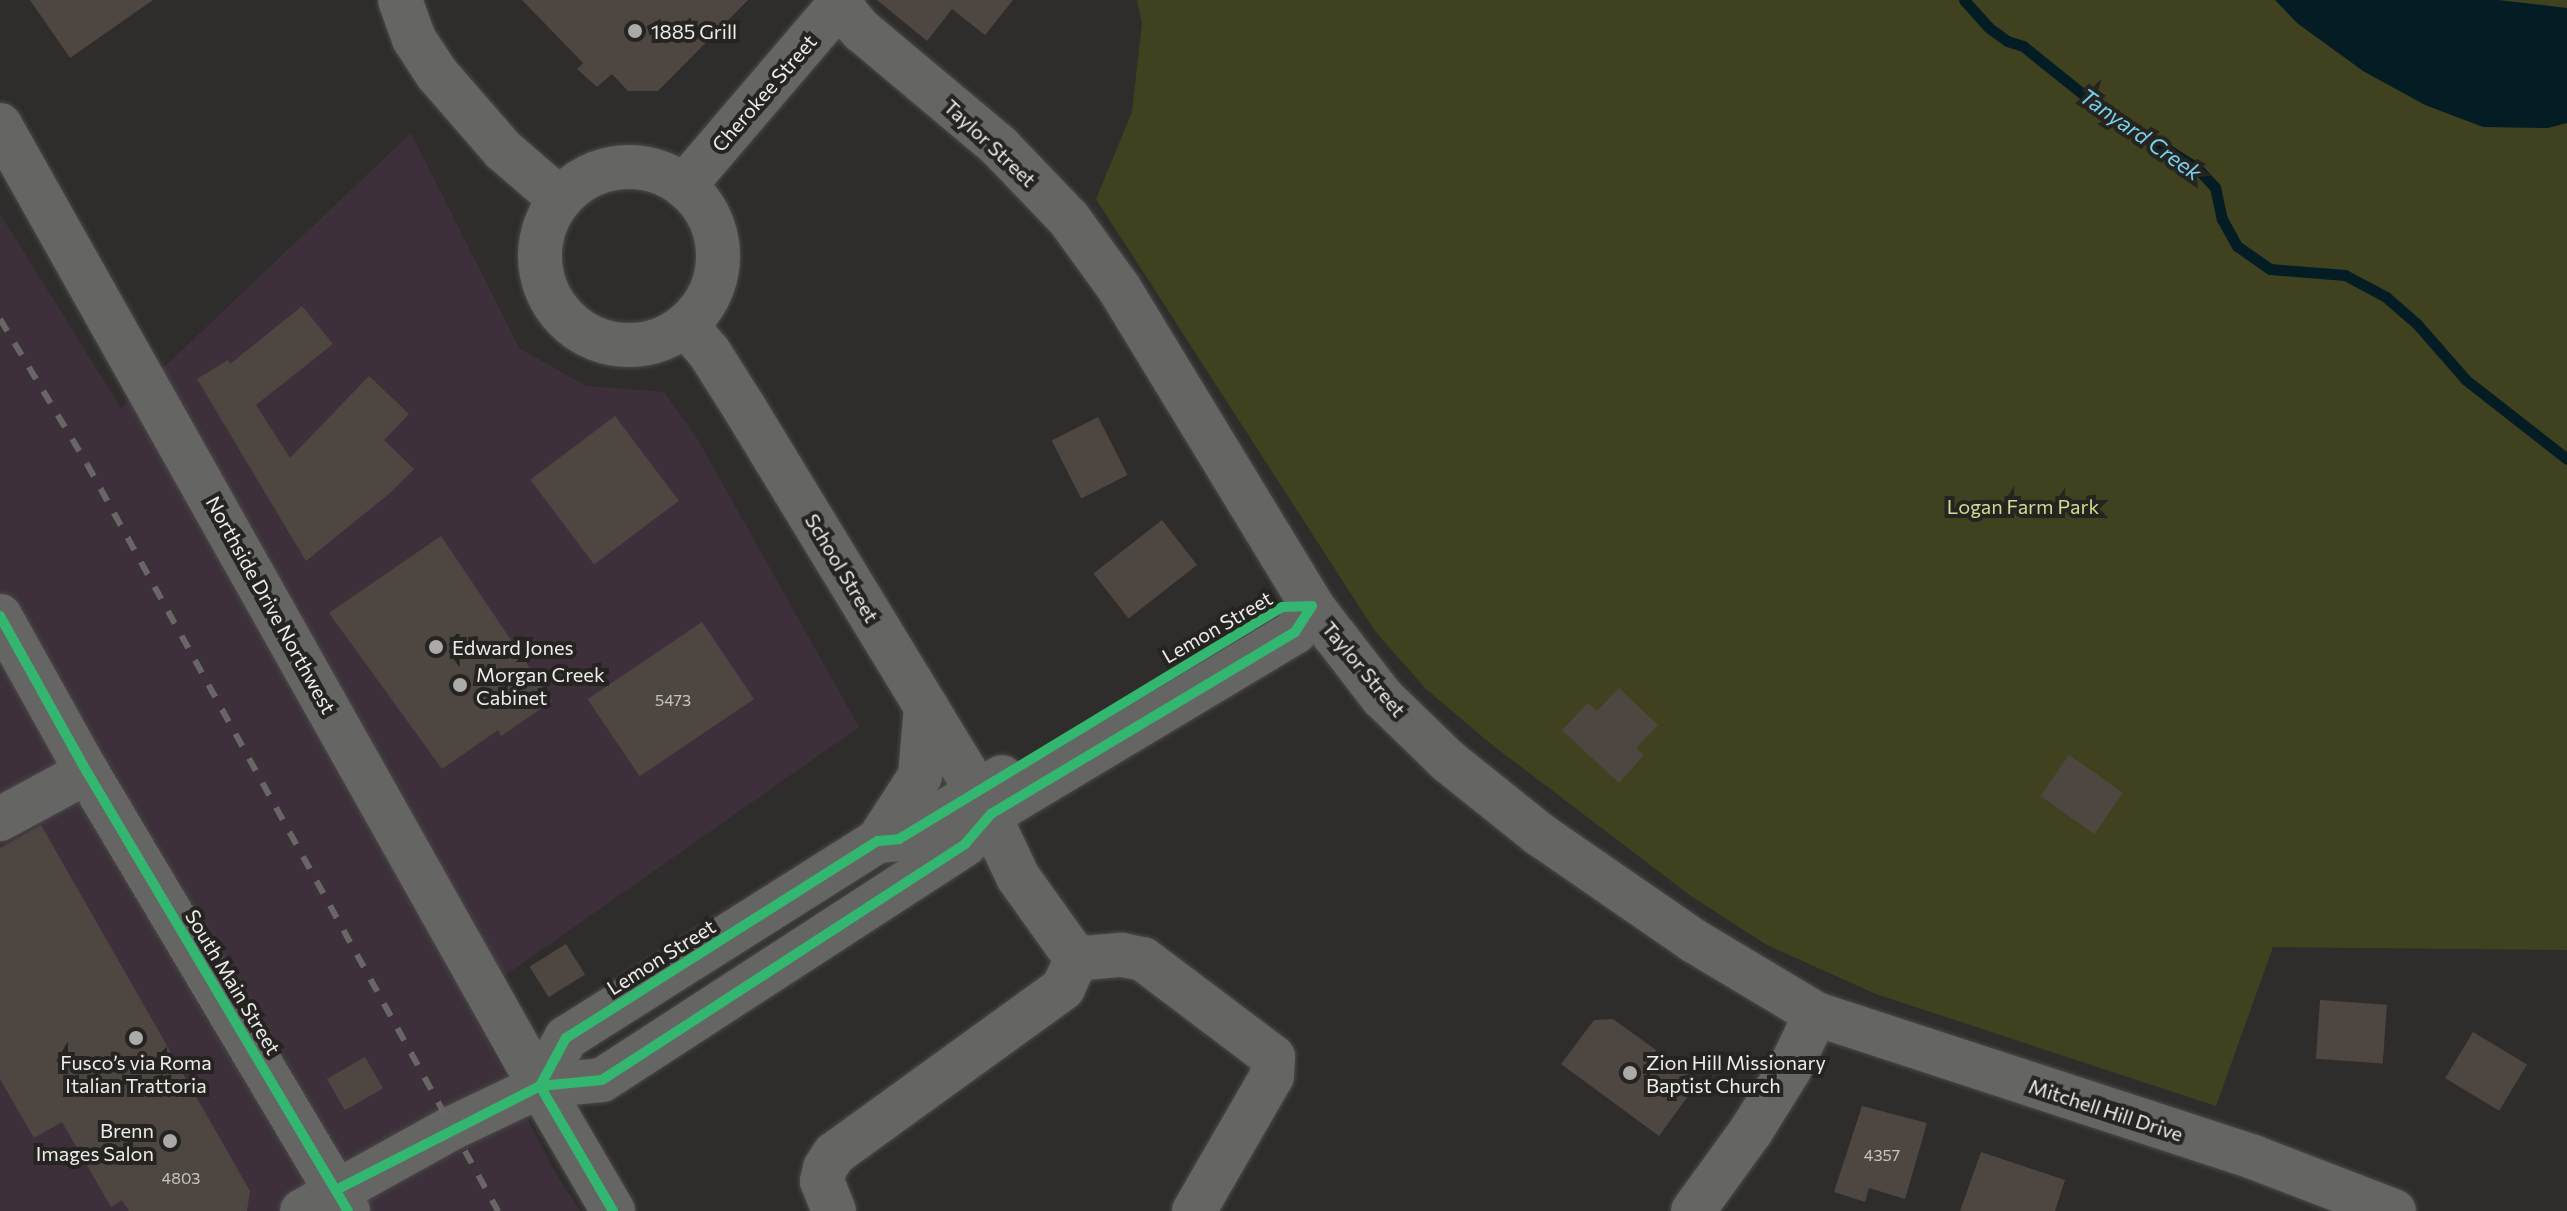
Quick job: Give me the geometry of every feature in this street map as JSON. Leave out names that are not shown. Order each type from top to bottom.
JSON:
[{"type":"street","points":[[400,0],[414,39],[437,74],[503,150],[560,199]]},
{"type":"street","name":"Cherokee Street","points":[[684,186],[841,3]]},
{"type":"street","name":"Taylor Street","points":[[841,3],[862,31],[1000,147],[1069,219],[1119,288],[1312,606],[1382,697],[1448,761],[1539,834],[1768,988],[1816,1014]]},
{"type":"street","name":"Northside Drive Northwest","points":[[0,125],[613,1211]]},
{"type":"street","points":[[633,167],[660,172],[684,186],[708,217],[718,255],[715,281],[704,305],[686,325],[663,340],[635,345],[607,343],[582,332],[559,312],[544,285],[540,255],[545,225],[560,199],[581,181],[606,170],[633,167]]},
{"type":"street","name":"School Street","points":[[686,325],[739,399],[985,803],[1018,877],[1049,923],[1078,956]]},
{"type":"street","name":"Lemon Street","points":[[540,1086],[566,1038],[878,841],[899,839],[985,803],[1295,632],[1312,606]]},
{"type":"street","name":"South Main Street","points":[[0,616],[329,1204]]},
{"type":"street","points":[[878,841],[920,776],[926,706]]},
{"type":"street","points":[[0,819],[87,772]]},
{"type":"street","name":"Lemon Street","points":[[329,1204],[452,1128],[540,1086],[602,1080],[965,844],[985,803]]},
{"type":"street","points":[[834,1211],[822,1181],[825,1168],[834,1154],[1063,988],[1078,956],[1122,955],[1143,959],[1273,1057],[1272,1076],[1194,1211]]},
{"type":"street","points":[[1693,1211],[1751,1131],[1789,1070],[1816,1014]]},
{"type":"street","name":"Mitchell Hill Drive","points":[[1816,1014],[2253,1157],[2394,1211]]},
{"type":"shaded area","points":[[411,133],[519,348],[586,386],[664,392],[698,440],[859,727],[467,1002],[555,1172],[580,1211],[0,1211],[0,214],[121,408]]},
{"type":"green space","name":"Logan Farm Park","points":[[1137,0],[2567,0],[2567,950],[2273,947],[2216,1106],[1876,994],[1767,945],[1691,896],[1491,744],[1426,689],[1375,631],[1096,199],[1132,112],[1142,23]]},
{"type":"water","points":[[2275,0],[2498,0],[2567,8],[2567,123],[2548,128],[2483,127],[2425,105],[2363,71],[2297,23]]},
{"type":"building","points":[[30,0],[153,0],[70,58]]},
{"type":"building","name":"1885 Grill","points":[[522,0],[748,0],[658,91],[628,91],[612,74],[597,87],[577,69],[583,63]]},
{"type":"building","points":[[877,0],[1013,0],[985,35],[952,9],[927,41]]},
{"type":"building","points":[[302,306],[333,344],[256,405],[290,458],[369,376],[409,414],[384,440],[414,469],[390,493],[306,561],[197,379],[228,360],[230,364]]},
{"type":"building","points":[[615,416],[679,501],[594,564],[530,480]]},
{"type":"building","points":[[1098,417],[1128,475],[1081,499],[1052,441]]},
{"type":"building","points":[[1162,520],[1197,565],[1129,618],[1093,574]]},
{"type":"building","points":[[441,536],[552,701],[501,736],[498,730],[442,769],[329,613]]},
{"type":"building","points":[[702,622],[754,699],[640,776],[588,699]]},
{"type":"building","points":[[1619,688],[1658,725],[1636,748],[1644,755],[1619,783],[1562,730],[1588,703],[1597,711]]},
{"type":"building","points":[[2069,755],[2123,793],[2094,834],[2040,796]]},
{"type":"building","points":[[41,825],[250,1191],[247,1211],[129,1211],[122,1200],[111,1207],[62,1122],[34,1138],[0,1079],[0,848]]},
{"type":"building","points":[[566,944],[585,975],[549,997],[530,967]]},
{"type":"building","points":[[2320,1000],[2387,1005],[2383,1064],[2316,1059]]},
{"type":"building","name":"Zion Hill Missionary Baptist Church","points":[[1613,1019],[1699,1081],[1659,1136],[1561,1064],[1594,1020]]},
{"type":"building","points":[[2473,1032],[2527,1064],[2499,1111],[2445,1078]]},
{"type":"building","points":[[365,1057],[383,1088],[345,1110],[327,1079]]},
{"type":"building","points":[[1862,1106],[1927,1123],[1905,1199],[1869,1188],[1865,1202],[1834,1192]]},
{"type":"building","points":[[1981,1152],[2065,1180],[2055,1211],[1960,1211]]},
{"type":"waterway","name":"Tanyard Creek","points":[[1964,0],[1988,27],[2007,41],[2023,46],[2094,103],[2197,168],[2215,187],[2222,219],[2237,246],[2270,269],[2345,275],[2386,297],[2417,324],[2466,380],[2567,459]]},
{"type":"railway","points":[[0,319],[87,464],[498,1211]]},
{"type":"cycle path","points":[[540,1086],[566,1038],[878,841],[899,839],[1282,607],[1312,606]]},
{"type":"cycle path","points":[[336,1190],[540,1086],[602,1080],[965,844],[991,814],[1295,632],[1312,606]]},
{"type":"cycle path","points":[[0,616],[87,772],[348,1211]]},
{"type":"cycle path","points":[[540,1086],[613,1211]]},
{"type":"place","name":"1885 Grill","points":[[635,31]]},
{"type":"place","name":"Edward Jones","points":[[436,647]]},
{"type":"place","name":"Morgan Creek Cabinet","points":[[460,685]]},
{"type":"place","name":"Fusco’s via Roma Italian Trattoria","points":[[136,1038]]},
{"type":"place","name":"Zion Hill Missionary Baptist Church","points":[[1630,1073]]},
{"type":"place","name":"Brenn Images Salon","points":[[170,1141]]}]
